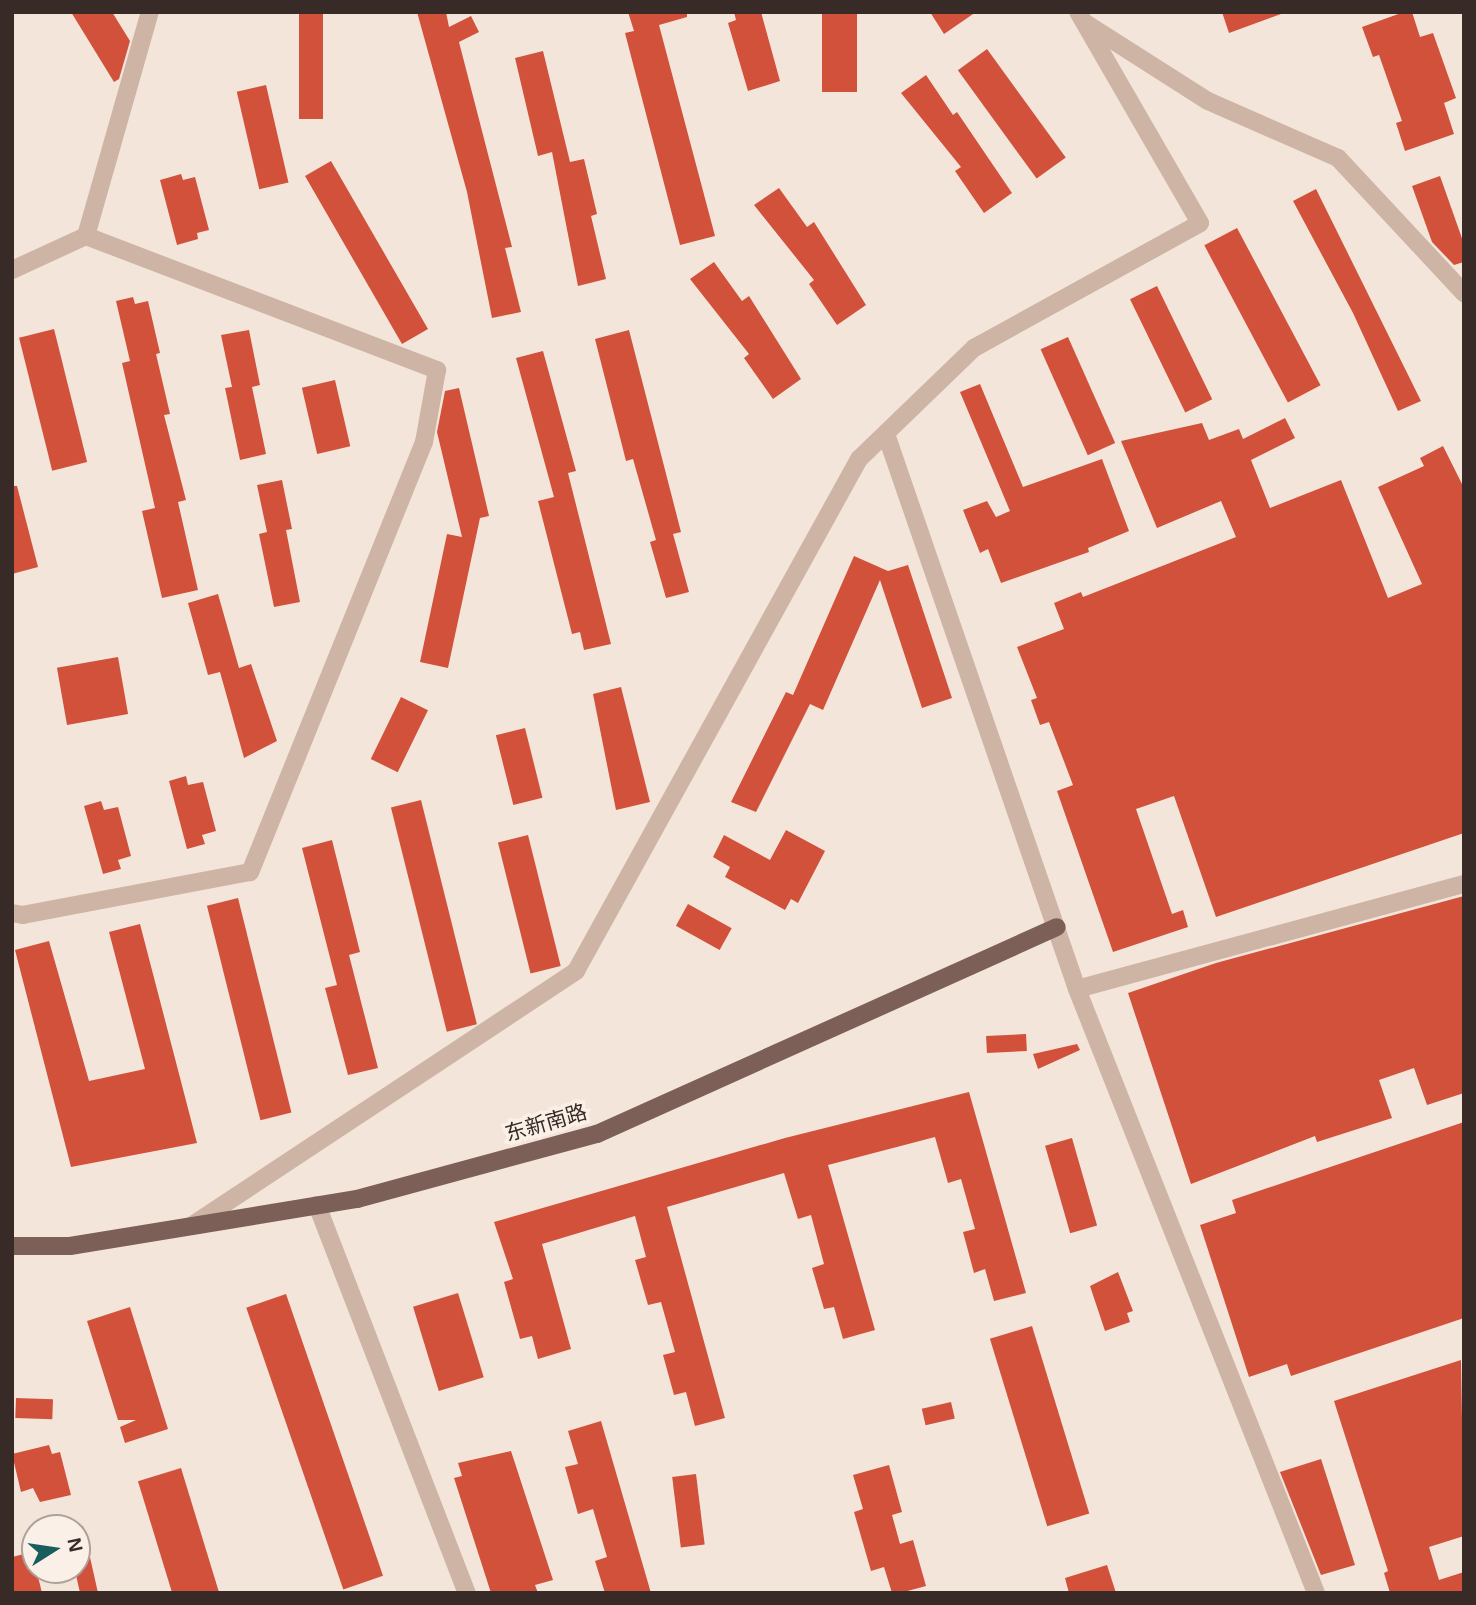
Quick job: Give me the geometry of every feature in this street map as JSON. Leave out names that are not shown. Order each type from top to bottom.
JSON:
[{"type":"main road","name":"东新南路","points":[[12,1246],[71,1245],[317,1206],[597,1134],[1058,927]]},
{"type":"street","points":[[86,236],[150,12]]},
{"type":"street","points":[[1081,17],[1208,101],[1338,158],[1464,293]]},
{"type":"street","points":[[191,1226],[576,971],[859,459],[974,348],[1200,223],[1081,17]]},
{"type":"street","points":[[12,270],[86,236],[437,370],[424,442],[250,872],[23,915],[12,913]]},
{"type":"street","points":[[886,434],[1058,927],[1077,989],[1315,1593]]},
{"type":"street","points":[[1077,989],[1464,884]]},
{"type":"street","points":[[317,1206],[467,1593]]},
{"type":"building","points":[[71,12],[112,12],[130,41],[119,79],[114,82]]},
{"type":"building","points":[[299,12],[323,12],[323,119],[299,119]]},
{"type":"building","points":[[417,12],[446,12],[449,27],[471,16],[479,32],[459,42],[512,247],[505,248],[521,312],[492,318],[467,192]]},
{"type":"building","points":[[628,12],[687,12],[687,17],[659,25],[715,236],[680,245],[625,33],[634,31]]},
{"type":"building","points":[[734,12],[761,12],[780,81],[748,91],[728,23],[736,20]]},
{"type":"building","points":[[822,12],[857,12],[857,92],[822,92]]},
{"type":"building","points":[[930,12],[976,12],[944,34]]},
{"type":"building","points":[[1222,12],[1280,12],[1281,14],[1229,33]]},
{"type":"building","points":[[1404,12],[1412,12],[1420,37],[1433,33],[1456,98],[1444,103],[1454,134],[1405,151],[1396,123],[1402,121],[1379,55],[1373,57],[1362,27]]},
{"type":"building","points":[[987,49],[1066,157],[1037,179],[958,70]]},
{"type":"building","points":[[543,51],[570,162],[584,159],[597,214],[591,216],[606,279],[578,286],[552,152],[538,156],[515,58]]},
{"type":"building","points":[[926,75],[953,115],[957,112],[1012,193],[984,213],[955,171],[961,167],[901,93]]},
{"type":"building","points":[[266,85],[288,182],[259,189],[237,92]]},
{"type":"building","points":[[331,161],[428,329],[402,344],[305,176]]},
{"type":"building","points":[[181,174],[183,180],[195,177],[209,230],[197,233],[198,239],[177,245],[160,180]]},
{"type":"building","points":[[1440,176],[1464,244],[1464,262],[1454,265],[1432,242],[1412,186]]},
{"type":"building","points":[[779,188],[807,227],[814,222],[866,305],[837,325],[809,284],[814,280],[754,205]]},
{"type":"building","points":[[1316,189],[1421,401],[1398,411],[1353,313],[1293,201]]},
{"type":"building","points":[[1237,228],[1321,385],[1288,403],[1204,245]]},
{"type":"building","points":[[714,262],[742,301],[749,296],[801,379],[773,399],[744,358],[749,354],[690,279]]},
{"type":"building","points":[[1157,286],[1212,399],[1185,412],[1130,299]]},
{"type":"building","points":[[133,297],[135,304],[148,301],[160,353],[156,354],[170,414],[164,415],[186,500],[178,502],[198,590],[162,598],[142,511],[155,508],[122,363],[130,361],[116,301]]},
{"type":"building","points":[[54,329],[87,462],[52,471],[19,338]]},
{"type":"building","points":[[249,330],[260,385],[252,387],[266,454],[240,460],[225,388],[232,387],[221,335]]},
{"type":"building","points":[[629,330],[681,532],[673,534],[689,592],[666,598],[650,542],[656,540],[633,459],[626,461],[595,339]]},
{"type":"building","points":[[1068,337],[1115,443],[1088,455],[1041,349]]},
{"type":"building","points":[[543,351],[576,471],[568,473],[611,644],[584,650],[580,632],[572,634],[538,501],[554,497],[516,358]]},
{"type":"building","points":[[335,380],[350,446],[317,454],[302,388]]},
{"type":"building","points":[[980,384],[1023,487],[1102,459],[1129,531],[1088,548],[1089,552],[1001,583],[988,549],[980,553],[963,510],[987,501],[996,517],[1010,511],[960,392]]},
{"type":"building","points":[[459,388],[489,516],[480,518],[448,668],[420,662],[447,534],[462,537],[437,432],[445,391]]},
{"type":"building","points":[[1285,418],[1295,438],[1251,460],[1270,508],[1341,480],[1388,598],[1422,584],[1378,487],[1424,466],[1420,458],[1443,446],[1464,488],[1464,833],[1216,917],[1174,796],[1136,809],[1172,914],[1183,910],[1188,927],[1113,952],[1057,791],[1073,785],[1049,722],[1040,725],[1031,700],[1037,698],[1017,647],[1064,629],[1054,603],[1081,592],[1083,597],[1236,537],[1221,501],[1157,528],[1121,441],[1202,423],[1209,440],[1239,429],[1243,439]]},
{"type":"building","points":[[282,480],[292,529],[286,530],[300,602],[274,607],[259,534],[267,532],[257,485]]},
{"type":"building","points":[[12,486],[17,486],[38,567],[12,574]]},
{"type":"building","points":[[854,556],[888,571],[908,565],[952,698],[922,708],[880,580],[823,710],[810,704],[756,812],[731,802],[786,692],[793,695]]},
{"type":"building","points":[[218,594],[239,668],[251,664],[277,741],[244,758],[220,672],[208,675],[188,603]]},
{"type":"building","points":[[118,657],[128,714],[67,725],[57,668]]},
{"type":"building","points":[[621,687],[650,802],[616,810],[593,694]]},
{"type":"building","points":[[401,697],[428,710],[398,772],[371,759]]},
{"type":"building","points":[[525,728],[542,798],[513,805],[496,735]]},
{"type":"building","points":[[186,776],[188,785],[203,782],[216,831],[202,835],[205,844],[187,849],[169,781]]},
{"type":"building","points":[[421,800],[477,1024],[447,1032],[391,807]]},
{"type":"building","points":[[101,801],[104,810],[118,807],[131,856],[118,860],[121,869],[103,874],[84,806]]},
{"type":"building","points":[[786,830],[825,851],[798,903],[791,899],[785,910],[725,877],[730,867],[713,857],[724,835],[770,860]]},
{"type":"building","points":[[528,835],[561,966],[531,973],[498,842]]},
{"type":"building","points":[[332,840],[360,952],[349,955],[378,1068],[348,1075],[325,988],[337,985],[302,848]]},
{"type":"building","points":[[1464,896],[1464,1093],[1427,1105],[1414,1068],[1379,1080],[1392,1118],[1317,1142],[1315,1136],[1191,1184],[1128,993],[1216,963]]},
{"type":"building","points":[[238,898],[291,1112],[260,1120],[207,906]]},
{"type":"building","points":[[688,904],[732,928],[720,950],[676,926]]},
{"type":"building","points":[[140,924],[197,1143],[71,1167],[15,950],[49,941],[89,1081],[145,1069],[109,932]]},
{"type":"building","points":[[1026,1034],[1027,1051],[987,1053],[986,1036]]},
{"type":"building","points":[[1077,1044],[1080,1050],[1038,1069],[1033,1054]]},
{"type":"building","points":[[969,1092],[1026,1293],[994,1301],[985,1269],[974,1273],[963,1232],[975,1229],[961,1179],[948,1183],[935,1137],[828,1165],[875,1330],[843,1339],[834,1307],[824,1309],[812,1268],[824,1264],[811,1215],[798,1219],[784,1173],[667,1207],[725,1418],[695,1426],[686,1392],[674,1395],[663,1355],[675,1352],[661,1302],[648,1305],[635,1260],[646,1257],[635,1216],[542,1244],[571,1349],[538,1359],[532,1336],[520,1339],[504,1282],[513,1279],[494,1222],[785,1138]]},
{"type":"building","points":[[1464,1122],[1464,1318],[1291,1376],[1287,1364],[1249,1377],[1200,1225],[1236,1213],[1232,1200]]},
{"type":"building","points":[[1072,1138],[1097,1225],[1070,1233],[1045,1146]]},
{"type":"building","points":[[1118,1272],[1133,1311],[1127,1313],[1130,1322],[1105,1331],[1090,1286]]},
{"type":"building","points":[[458,1293],[484,1377],[439,1391],[413,1307]]},
{"type":"building","points":[[286,1294],[383,1576],[343,1589],[246,1308]]},
{"type":"building","points":[[130,1307],[168,1429],[125,1443],[120,1427],[136,1420],[118,1420],[87,1321]]},
{"type":"building","points":[[1032,1326],[1089,1513],[1047,1526],[990,1339]]},
{"type":"building","points":[[1461,1360],[1464,1536],[1429,1547],[1439,1580],[1464,1572],[1464,1593],[1390,1593],[1384,1573],[1388,1571],[1334,1401]]},
{"type":"building","points":[[16,1398],[53,1399],[52,1419],[15,1418]]},
{"type":"building","points":[[951,1402],[955,1419],[926,1425],[922,1409]]},
{"type":"building","points":[[601,1421],[651,1593],[605,1593],[595,1561],[607,1557],[593,1509],[578,1514],[565,1467],[578,1464],[568,1431]]},
{"type":"building","points":[[49,1445],[52,1454],[60,1452],[71,1495],[40,1502],[33,1488],[21,1492],[12,1454]]},
{"type":"building","points":[[511,1451],[553,1580],[535,1585],[538,1593],[491,1593],[454,1478],[462,1476],[458,1463]]},
{"type":"building","points":[[1321,1459],[1355,1565],[1321,1575],[1280,1472]]},
{"type":"building","points":[[889,1465],[902,1512],[892,1515],[900,1544],[913,1540],[926,1586],[900,1593],[892,1593],[884,1567],[871,1571],[854,1512],[863,1509],[853,1475]]},
{"type":"building","points":[[181,1468],[219,1593],[172,1593],[138,1481]]},
{"type":"building","points":[[696,1474],[705,1544],[681,1547],[672,1477]]},
{"type":"building","points":[[21,1555],[21,1584],[40,1584],[42,1593],[12,1593],[12,1557]]},
{"type":"building","points":[[91,1562],[98,1593],[80,1593],[78,1584],[91,1584]]},
{"type":"building","points":[[1107,1565],[1116,1593],[1069,1593],[1065,1578]]}]
